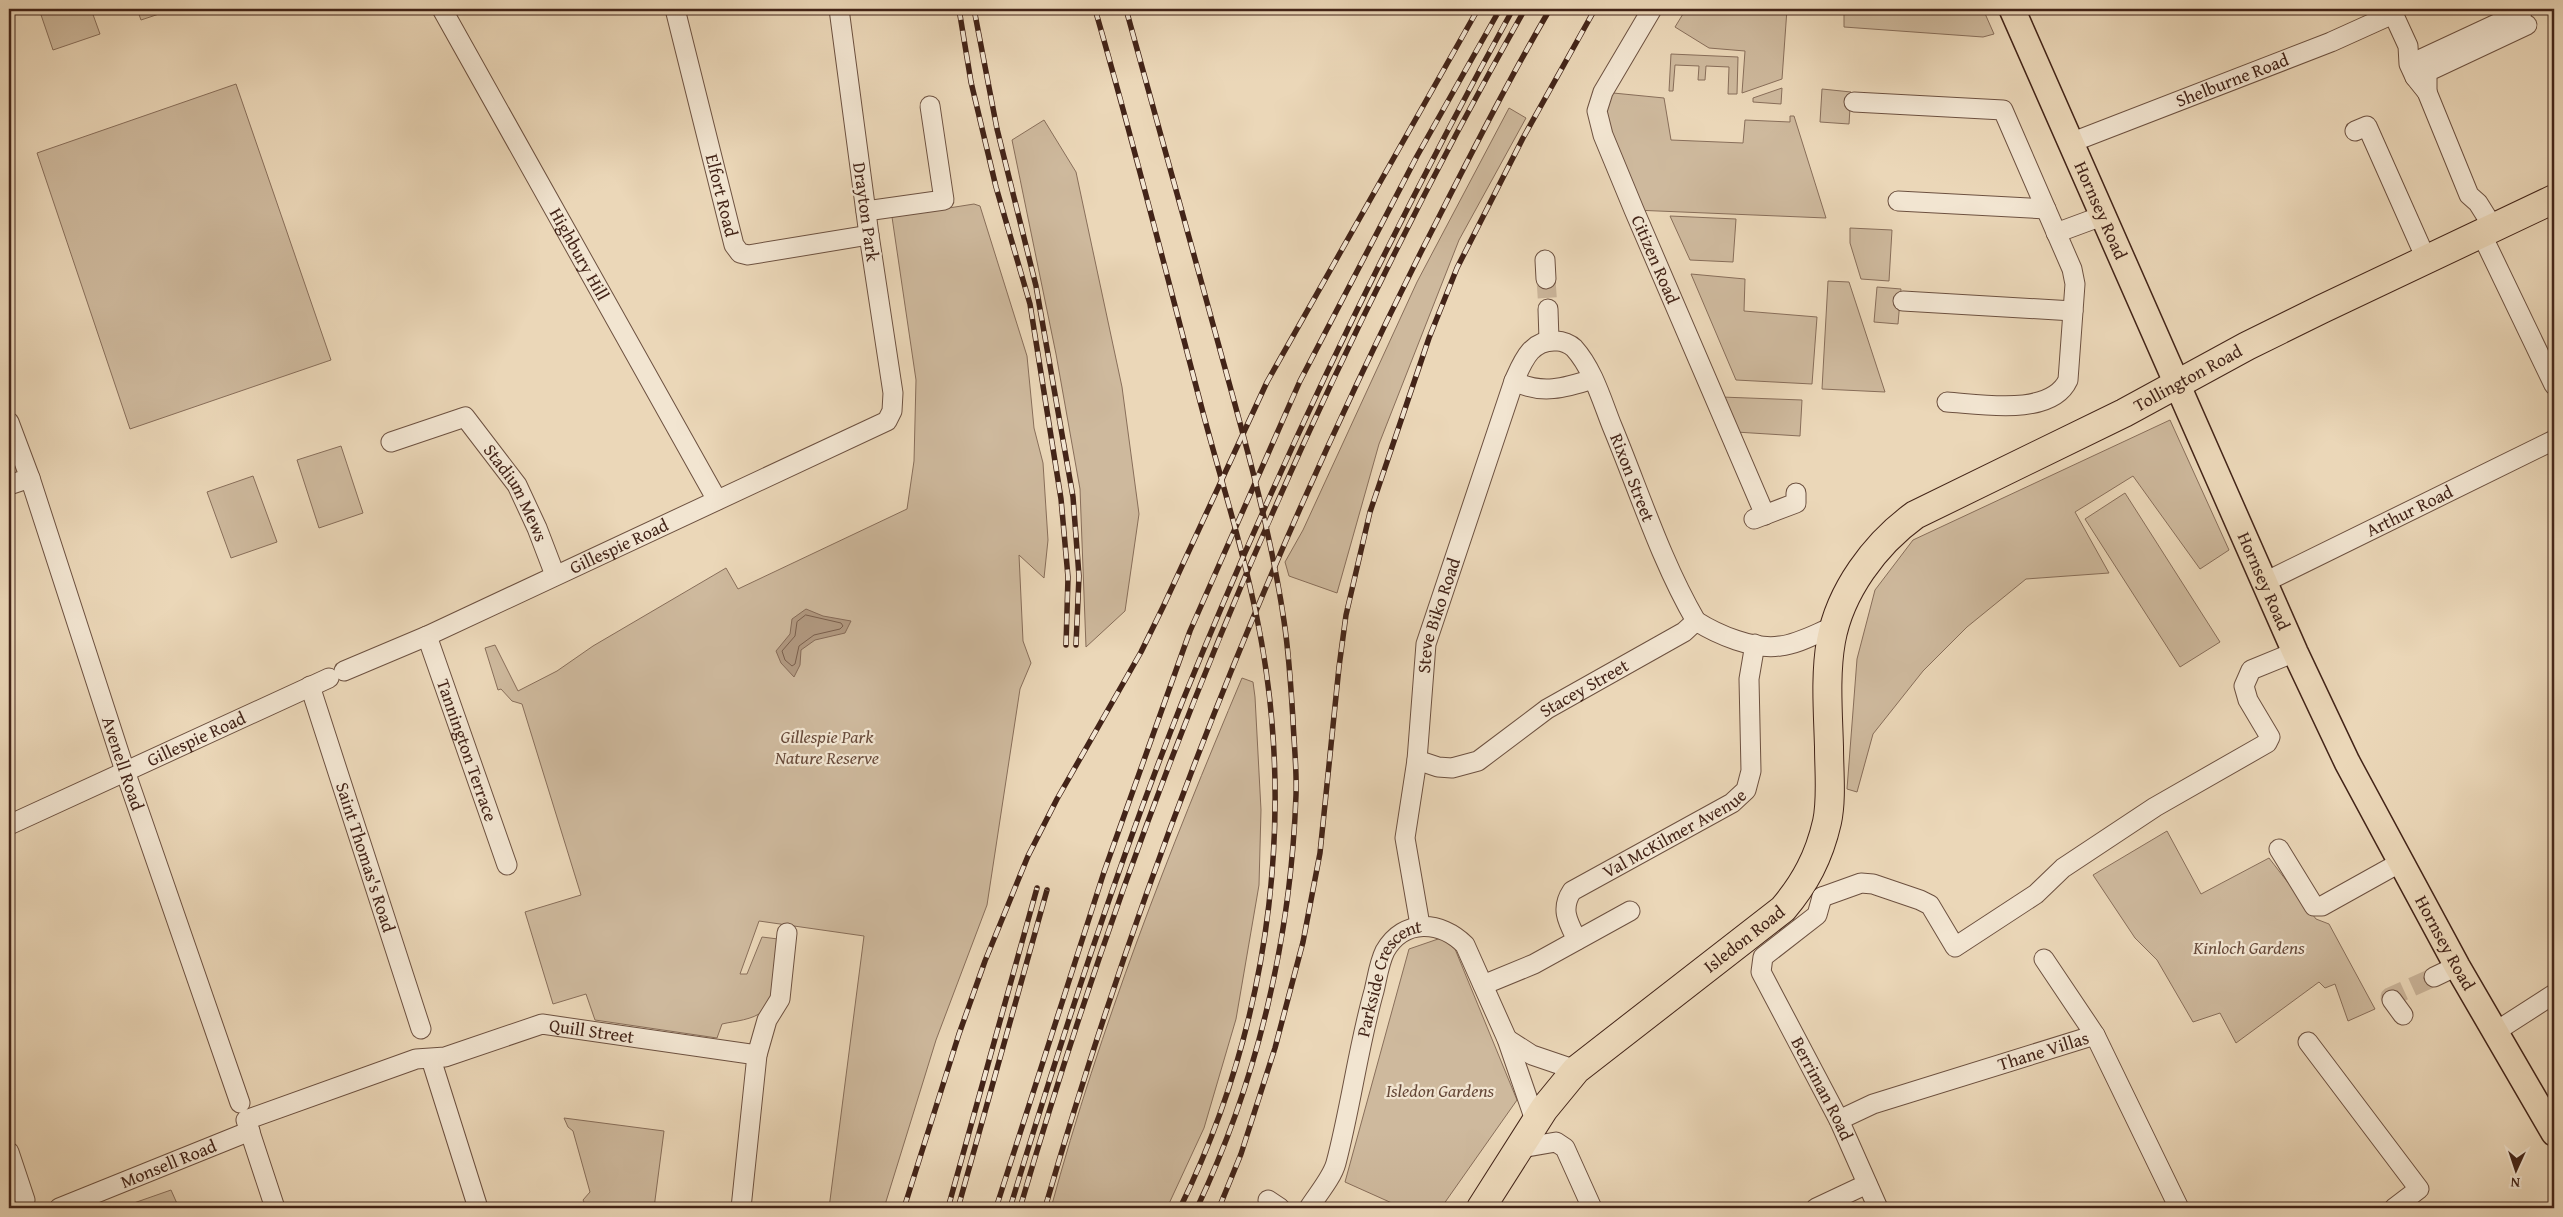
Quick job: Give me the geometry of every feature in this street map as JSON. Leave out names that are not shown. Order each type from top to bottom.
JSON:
[{"type":"highway","name":"Tollington Road","points":[[1850,592],[1873,554],[1890,533],[1915,515],[2124,413],[2322,309],[2427,261],[2487,230],[2554,199]]},
{"type":"highway","name":"Isledon Road","points":[[1481,1208],[1554,1096],[1576,1070],[1783,909],[1813,890],[1818,851],[1827,821],[1828,672],[1835,626],[1850,592]]},
{"type":"main road","name":"Hornsey Road","points":[[2012,9],[2295,652],[2361,788],[2457,966],[2554,1133]]},
{"type":"street","name":"Highbury Hill","points":[[442,9],[718,500]]},
{"type":"street","name":"Elfort Road","points":[[675,9],[734,244],[740,253],[748,255],[869,235]]},
{"type":"street","name":"Drayton Park","points":[[839,9],[869,235],[893,393],[890,415]]},
{"type":"street","name":"Citizen Road","points":[[1652,9],[1603,92],[1597,111],[1603,135],[1759,517],[1796,504],[1796,493]]},
{"type":"street","points":[[2392,12],[2418,63],[2427,92],[2469,195],[2478,203],[2487,230],[2554,385]]},
{"type":"street","name":"Shelburne Road","points":[[2070,143],[2331,42],[2392,12]]},
{"type":"street","points":[[2418,63],[2524,19]]},
{"type":"street","points":[[1854,102],[2003,110],[2072,269],[2075,284],[2068,380],[2064,388],[2041,402],[2018,406],[1947,402]]},
{"type":"street","points":[[866,211],[944,200],[930,106]]},
{"type":"street","points":[[2355,131],[2367,126],[2427,261]]},
{"type":"street","points":[[1898,201],[2046,208]]},
{"type":"street","points":[[2056,233],[2102,216]]},
{"type":"street","points":[[1904,301],[2073,311]]},
{"type":"street","points":[[1548,309],[1555,341]]},
{"type":"street","name":"Rixon Street","points":[[1555,341],[1573,347],[1593,379],[1666,558],[1696,622]]},
{"type":"street","name":"Steve Biko Road","points":[[1420,925],[1405,838],[1417,760],[1426,644],[1514,381],[1526,356],[1536,344],[1555,341]]},
{"type":"street","points":[[1514,381],[1537,389],[1554,390],[1593,379]]},
{"type":"street","name":"Gillespie Road","points":[[9,825],[336,674],[427,636],[555,575],[880,426],[890,415]]},
{"type":"street","name":"Stadium Mews","points":[[391,442],[465,417],[516,486],[537,528],[555,575]]},
{"type":"street","name":"Avenell Road","points":[[9,422],[30,478],[125,771],[276,1208]]},
{"type":"street","name":"Arthur Road","points":[[2265,582],[2554,440]]},
{"type":"street","points":[[9,485],[30,478]]},
{"type":"street","points":[[1696,622],[1710,630],[1755,644],[1780,646],[1835,626]]},
{"type":"street","name":"Stacey Street","points":[[1417,760],[1438,767],[1452,768],[1478,761],[1547,709],[1684,632],[1696,622]]},
{"type":"street","name":"Tannington Terrace","points":[[427,636],[507,864]]},
{"type":"street","name":"Val McKilmer Avenue","points":[[1577,940],[1566,919],[1565,909],[1572,891],[1732,802],[1746,790],[1751,771],[1749,679],[1755,644]]},
{"type":"street","points":[[1813,890],[1861,883],[1873,884],[1920,900],[1930,905],[1955,947],[2036,894],[2063,868],[2155,807],[2267,743],[2270,737],[2248,700],[2244,686],[2252,670],[2295,652]]},
{"type":"street","name":"Saint Thomas's Road","points":[[310,686],[422,1030]]},
{"type":"street","points":[[2279,849],[2314,906],[2322,906],[2401,862]]},
{"type":"street","name":"Berriman Road","points":[[1813,890],[1817,915],[1764,957],[1762,972],[1839,1120],[1878,1208]]},
{"type":"street","points":[[1484,985],[1534,964],[1630,911]]},
{"type":"street","name":"Parkside Crescent","points":[[1309,1208],[1336,1165],[1364,1027],[1385,952],[1400,935],[1420,925],[1438,928],[1454,934],[1465,945],[1507,1039],[1536,1123]]},
{"type":"street","points":[[741,1208],[757,1055],[767,1020],[780,999],[787,933]]},
{"type":"street","points":[[2044,959],[2095,1035]]},
{"type":"street","points":[[2434,976],[2457,966]]},
{"type":"street","points":[[2495,1032],[2554,994]]},
{"type":"street","name":"Quill Street","points":[[431,1059],[445,1057],[542,1024],[757,1055]]},
{"type":"street","name":"Thane Villas","points":[[1839,1120],[1883,1101],[2095,1035],[2179,1208]]},
{"type":"street","points":[[1507,1039],[1532,1056],[1576,1070]]},
{"type":"street","points":[[2308,1042],[2419,1190],[2394,1208]]},
{"type":"street","name":"Monsell Road","points":[[59,1208],[245,1118],[416,1059],[431,1059]]},
{"type":"street","points":[[431,1059],[478,1208]]},
{"type":"street","points":[[1521,1148],[1556,1142],[1564,1148],[1592,1208]]},
{"type":"street","points":[[9,1152],[25,1200]]},
{"type":"street","points":[[1816,1208],[1867,1184]]},
{"type":"green space","points":[[39,9],[91,9],[100,34],[53,50]]},
{"type":"green space","points":[[137,9],[174,9],[141,20]]},
{"type":"green space","points":[[1686,9],[1787,9],[1782,79],[1742,93],[1745,51],[1709,48],[1675,27]]},
{"type":"green space","points":[[1844,9],[1983,9],[1994,34],[1983,37],[1844,27]]},
{"type":"green space","points":[[1671,54],[1738,57],[1737,94],[1728,94],[1729,67],[1706,66],[1705,80],[1698,80],[1699,66],[1675,65],[1673,91],[1669,91]]},
{"type":"green space","points":[[236,84],[331,360],[130,429],[37,153]]},
{"type":"green space","points":[[1782,88],[1781,104],[1753,102],[1753,98]]},
{"type":"green space","points":[[1822,89],[1851,92],[1849,124],[1820,122]]},
{"type":"green space","points":[[1603,92],[1664,98],[1671,140],[1743,143],[1745,120],[1790,122],[1790,116],[1794,116],[1826,218],[1634,210],[1604,113]]},
{"type":"green space","points":[[1509,108],[1526,118],[1459,240],[1379,444],[1337,593],[1289,576],[1285,562],[1303,530],[1417,282]]},
{"type":"green space","points":[[1044,120],[1076,172],[1122,387],[1139,514],[1125,611],[1086,647],[1080,489],[1056,354],[1012,140]]},
{"type":"green space","name":"Gillespie Park Nature Reserve","points":[[974,204],[980,206],[1027,356],[1034,428],[1043,463],[1048,540],[1044,578],[1019,555],[1023,641],[1031,663],[1020,689],[987,905],[936,1040],[884,1208],[829,1208],[864,936],[759,921],[740,974],[747,974],[762,937],[778,939],[775,977],[771,997],[763,1011],[759,1014],[744,1020],[722,1024],[717,1038],[595,1020],[586,994],[553,1004],[525,912],[581,895],[522,704],[512,701],[501,689],[498,690],[485,648],[495,645],[518,691],[557,671],[593,646],[726,568],[738,589],[907,509],[914,461],[916,380],[892,217]]},
{"type":"green space","points":[[1670,216],[1736,219],[1733,262],[1690,260]]},
{"type":"green space","points":[[1850,228],[1892,230],[1889,281],[1861,279],[1850,243]]},
{"type":"green space","points":[[1691,274],[1745,279],[1744,311],[1817,317],[1812,384],[1736,380]]},
{"type":"green space","points":[[1828,281],[1849,282],[1885,392],[1822,389]]},
{"type":"green space","points":[[1877,287],[1901,289],[1898,324],[1874,322]]},
{"type":"green space","points":[[1721,397],[1802,400],[1800,436],[1736,432]]},
{"type":"green space","points":[[2170,420],[2229,550],[2200,569],[2133,476],[2075,512],[2109,573],[2026,579],[1967,627],[1923,671],[1873,734],[1857,792],[1847,789],[1857,659],[1875,590],[1913,540]]},
{"type":"green space","points":[[341,446],[363,513],[319,528],[297,460]]},
{"type":"green space","points":[[253,476],[277,542],[231,558],[207,492]]},
{"type":"green space","points":[[2125,493],[2220,642],[2180,667],[2085,519]]},
{"type":"green space","points":[[1242,678],[1253,682],[1255,697],[1261,810],[1259,885],[1236,1019],[1204,1128],[1167,1208],[1051,1208],[1070,1140],[1114,1006],[1162,874]]},
{"type":"green space","name":"Kinloch Gardens","points":[[2167,831],[2201,894],[2269,858],[2316,919],[2329,924],[2375,1009],[2348,1021],[2335,984],[2325,988],[2319,982],[2236,1043],[2220,1013],[2193,1022],[2157,960],[2135,938],[2093,875]]},
{"type":"green space","name":"Isledon Gardens","points":[[1441,938],[1455,949],[1517,1100],[1441,1208],[1403,1208],[1345,1182],[1409,949]]},
{"type":"green space","points":[[564,1118],[664,1131],[654,1208],[587,1208],[583,1200],[590,1192],[573,1131],[568,1127]]},
{"type":"green space","points":[[171,1190],[179,1208],[133,1208],[131,1204]]},
{"type":"water","points":[[806,609],[823,616],[851,621],[845,633],[815,640],[801,650],[800,665],[794,677],[781,663],[776,651],[790,634],[792,619]]},
{"type":"tunnel","points":[[1546,279],[1548,309]]},
{"type":"tunnel","points":[[2392,1000],[2390,997],[2434,977]]},
{"type":"railway","points":[[959,9],[971,82],[996,187],[1030,304],[1061,499],[1068,577],[1066,645]]},
{"type":"railway","points":[[974,9],[997,129],[1036,286],[1073,497],[1079,576],[1076,645]]},
{"type":"railway","points":[[1095,9],[1251,591],[1266,669],[1274,748],[1275,827],[1269,906],[1256,984],[1237,1061],[1212,1135],[1180,1208]]},
{"type":"railway","points":[[1126,9],[1256,485],[1279,587],[1291,683],[1296,795],[1293,848],[1279,954],[1268,1006],[1238,1109],[1219,1159],[1197,1208]]},
{"type":"railway","points":[[904,1208],[959,1034],[985,961],[1028,856],[1057,799],[1141,652],[1267,382],[1478,9]]},
{"type":"railway","points":[[996,1208],[1104,872],[1190,631],[1300,381],[1417,156],[1500,9]]},
{"type":"railway","points":[[1010,1208],[1070,1016],[1135,825],[1183,700],[1220,611],[1297,436],[1338,350],[1423,178],[1513,9]]},
{"type":"railway","points":[[1020,1208],[1068,1052],[1120,898],[1177,745],[1238,594],[1303,445],[1373,297],[1447,152],[1525,9]]},
{"type":"railway","points":[[1045,1208],[1082,1084],[1166,839],[1212,718],[1261,598],[1367,362],[1470,156],[1550,9]]},
{"type":"railway","points":[[1219,1208],[1241,1154],[1275,1048],[1303,942],[1320,853],[1346,615],[1370,512],[1429,338],[1457,268],[1523,138],[1595,9]]},
{"type":"railway","points":[[948,1208],[1037,888]]},
{"type":"railway","points":[[958,1208],[1047,890]]}]
